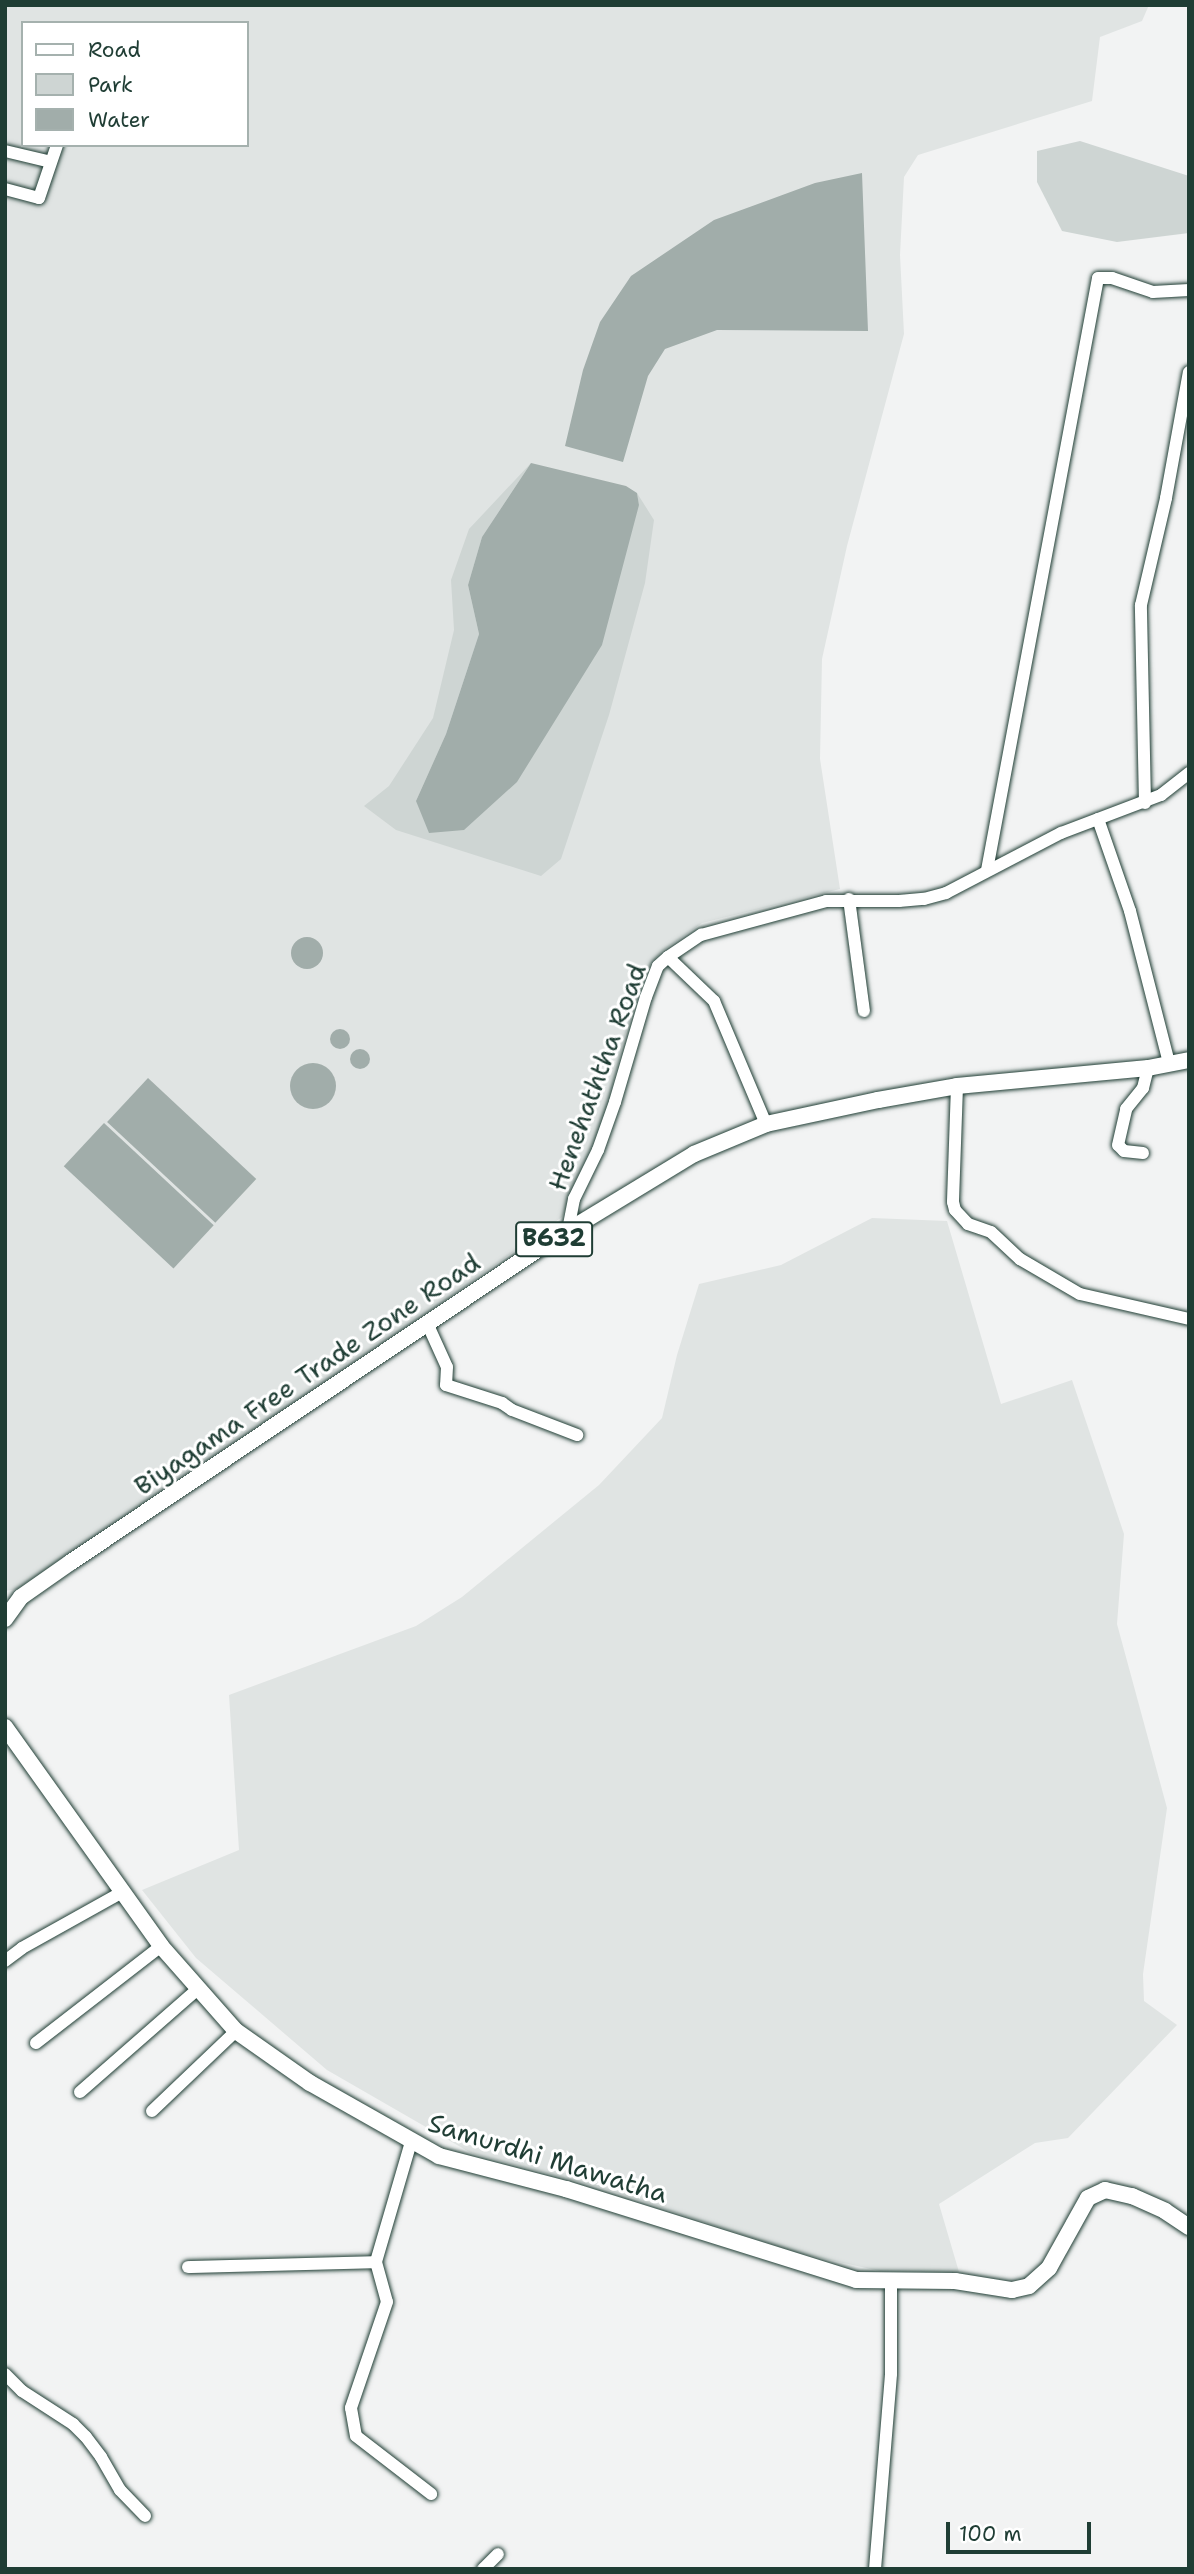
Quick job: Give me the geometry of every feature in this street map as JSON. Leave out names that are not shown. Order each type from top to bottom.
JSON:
[{"type":"main road","name":"Biyagama Free Trade Zone Road","points":[[5,1619],[13,1599],[568,1230],[694,1154],[766,1124],[957,1086],[1148,1068],[1189,1060]]},
{"type":"main road","points":[[5,1717],[19,1747]]},
{"type":"main road","name":"Samurdhi Mawatha","points":[[5,1727],[160,1946],[236,2031],[310,2083],[439,2156],[566,2189],[856,2280],[955,2281],[1012,2290],[1029,2287],[1049,2267],[1088,2198],[1105,2190],[1132,2196],[1165,2211],[1189,2228]]},
{"type":"street","points":[[5,189],[39,198],[56,147]]},
{"type":"street","points":[[5,151],[51,162]]},
{"type":"street","points":[[987,870],[1098,278],[1112,278],[1153,292],[1189,290]]},
{"type":"street","points":[[1145,803],[1141,605],[1166,498],[1189,372]]},
{"type":"street","name":"Henehaththa Road","points":[[568,1230],[574,1199],[598,1150],[646,998],[658,967],[668,957],[701,935],[825,901],[924,899],[946,893],[1061,833],[1145,803],[1161,795],[1189,773]]},
{"type":"street","points":[[1098,818],[1130,911],[1170,1063]]},
{"type":"street","points":[[849,899],[864,1011]]},
{"type":"street","points":[[668,957],[713,1001],[766,1124]]},
{"type":"street","points":[[1143,1153],[1124,1151],[1118,1145],[1126,1109],[1143,1088],[1148,1068]]},
{"type":"street","points":[[957,1086],[953,1202],[955,1210],[968,1224],[991,1232],[1020,1259],[1080,1294],[1189,1319]]},
{"type":"street","points":[[427,1324],[447,1367],[446,1385],[502,1403],[512,1410],[577,1435]]},
{"type":"street","points":[[5,1961],[22,1948],[122,1892]]},
{"type":"street","points":[[36,2043],[160,1946]]},
{"type":"street","points":[[80,2092],[199,1988]]},
{"type":"street","points":[[152,2111],[236,2031]]},
{"type":"street","points":[[411,2142],[376,2262],[387,2302],[352,2409],[356,2436],[431,2494]]},
{"type":"street","points":[[188,2267],[376,2262]]},
{"type":"street","points":[[875,2569],[891,2374],[891,2282]]},
{"type":"street","points":[[5,2374],[22,2391],[72,2424],[86,2437],[102,2457],[120,2490],[145,2516]]},
{"type":"street","points":[[483,2569],[498,2554]]},
{"type":"shaded area","points":[[5,5],[1149,5],[1142,21],[1100,37],[1092,101],[918,155],[904,177],[900,255],[904,334],[847,546],[822,659],[820,759],[840,889],[702,923],[662,951],[650,965],[625,1035],[605,1116],[562,1217],[419,1319],[17,1589],[5,1591]]},
{"type":"shaded area","points":[[872,1218],[947,1221],[1001,1404],[1072,1380],[1124,1534],[1117,1624],[1167,1808],[1143,1974],[1144,2001],[1177,2025],[1068,2138],[1035,2143],[939,2204],[959,2272],[880,2271],[798,2253],[602,2188],[471,2153],[327,2070],[196,1958],[142,1890],[239,1850],[229,1695],[416,1626],[462,1597],[599,1485],[662,1418],[677,1355],[699,1284],[781,1265]]},
{"type":"green space","points":[[1080,141],[1189,176],[1189,233],[1117,242],[1062,231],[1037,182],[1037,151]]},
{"type":"green space","points":[[531,463],[482,537],[468,585],[479,634],[446,734],[416,801],[639,505],[637,493],[654,520],[645,583],[609,715],[561,859],[541,876],[396,830],[364,806],[389,786],[433,718],[454,630],[451,580],[469,529]]},
{"type":"water","points":[[862,173],[868,331],[717,330],[665,349],[648,376],[623,462],[565,446],[583,370],[600,322],[631,276],[714,220],[815,183]]},
{"type":"water","points":[[531,463],[626,486],[637,493],[639,505],[602,645],[517,782],[464,830],[429,833],[416,801],[446,734],[479,634],[468,585],[482,537]]},
{"type":"water","points":[[307,937],[318,942],[323,953],[318,964],[307,969],[296,964],[291,953],[296,942]]},
{"type":"water","points":[[336,1029],[344,1029],[350,1039],[344,1049],[336,1049],[330,1043],[330,1035]]},
{"type":"water","points":[[356,1049],[364,1049],[370,1059],[364,1069],[356,1069],[350,1063],[350,1055]]},
{"type":"water","points":[[313,1063],[329,1070],[336,1086],[329,1102],[313,1109],[297,1102],[290,1086],[297,1070]]},
{"type":"water","points":[[148,1078],[256,1179],[215,1223],[107,1122]]},
{"type":"water","points":[[104,1123],[214,1225],[173,1268],[64,1166]]}]
